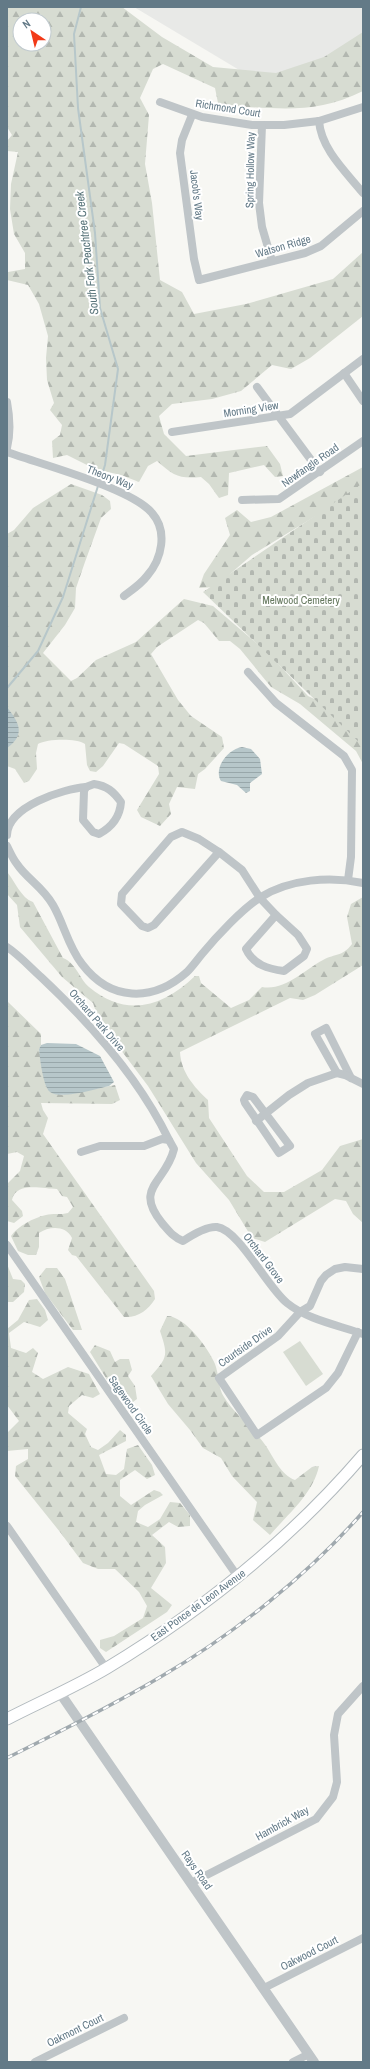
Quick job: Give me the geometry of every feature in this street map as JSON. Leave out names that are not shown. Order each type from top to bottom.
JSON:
[{"type":"main road","name":"East Ponce de Leon Avenue","points":[[7,1718],[60,1693],[106,1668],[176,1624],[238,1577],[291,1532],[343,1479],[363,1456]]},
{"type":"street","name":"Richmond Court","points":[[160,102],[192,114],[252,125],[319,121],[363,107]]},
{"type":"street","name":"Jacob's Way","points":[[192,114],[182,140],[180,153],[194,259],[199,280]]},
{"type":"street","points":[[319,121],[320,131],[324,142],[363,193]]},
{"type":"street","name":"Spring Hollow Way","points":[[262,125],[259,203],[262,227],[272,261]]},
{"type":"street","name":"Watson Ridge","points":[[199,280],[306,253],[321,246],[363,211]]},
{"type":"street","name":"Morning View","points":[[172,432],[279,417],[290,414],[363,359]]},
{"type":"street","points":[[344,373],[363,401]]},
{"type":"street","points":[[257,387],[320,472]]},
{"type":"street","points":[[7,402],[10,420],[10,436],[7,448]]},
{"type":"street","name":"Newfangle Road","points":[[242,500],[279,499],[363,441]]},
{"type":"street","name":"Theory Way","points":[[7,452],[105,486],[136,499],[152,512],[161,528],[161,546],[155,566],[146,578],[124,596]]},
{"type":"street","points":[[248,672],[276,704],[344,756],[352,770],[351,857],[348,880]]},
{"type":"street","points":[[7,835],[11,823],[22,811],[50,794],[94,784],[104,785],[112,790],[121,802],[120,814],[108,828],[99,834],[93,832],[83,820],[84,791],[86,787]]},
{"type":"street","points":[[219,852],[154,925],[148,928],[142,926],[121,904],[122,894],[131,882],[171,837],[182,832],[199,839],[219,852],[242,870],[260,898],[298,935],[307,949],[304,956],[284,971],[269,969],[260,965],[248,954],[246,949],[276,915]]},
{"type":"street","points":[[7,846],[17,865],[36,882],[53,905],[66,938],[82,964],[98,982],[116,992],[137,995],[161,989],[187,972],[203,952],[260,898],[278,888],[298,882],[348,880],[363,883]]},
{"type":"street","name":"Orchard Park Drive","points":[[7,947],[59,993],[104,1042],[159,1118],[169,1140]]},
{"type":"street","points":[[337,1073],[315,1034],[326,1028],[351,1078]]},
{"type":"street","points":[[256,1120],[266,1114],[289,1095],[308,1083],[337,1073],[363,1084]]},
{"type":"street","points":[[247,1095],[252,1096],[266,1114],[290,1146],[279,1154],[244,1100],[247,1095]]},
{"type":"street","points":[[81,1152],[100,1146],[144,1146],[162,1139],[169,1140]]},
{"type":"street","name":"Orchard Grove","points":[[169,1140],[174,1149],[172,1160],[154,1186],[150,1197],[152,1210],[174,1238],[183,1241],[199,1231],[217,1227],[233,1234],[276,1292],[300,1312]]},
{"type":"street","name":"Sagewood Circle","points":[[7,1245],[238,1577]]},
{"type":"street","points":[[300,1312],[310,1306],[321,1281],[335,1268],[345,1267],[363,1269]]},
{"type":"street","points":[[300,1312],[360,1333]]},
{"type":"street","name":"Courtside Drive","points":[[300,1312],[278,1336],[219,1378],[257,1435],[282,1420],[326,1388],[338,1373],[360,1333]]},
{"type":"street","points":[[7,1526],[106,1668]]},
{"type":"street","name":"Hambrick Way","points":[[191,1883],[316,1819],[333,1797],[337,1782],[334,1735],[338,1714],[363,1686]]},
{"type":"street","name":"Rays Road","points":[[60,1693],[312,2058]]},
{"type":"street","name":"Oakwood Court","points":[[264,1988],[363,1938]]},
{"type":"street","name":"Oakmont Court","points":[[35,2062],[124,2018]]},
{"type":"street","points":[[293,2062],[312,2058]]},
{"type":"shaded area","points":[[134,7],[363,7],[363,52],[293,102]]},
{"type":"shaded area","points":[[7,707],[15,718],[19,728],[19,733],[13,743],[7,748]]},
{"type":"shaded area","points":[[242,747],[251,749],[260,759],[262,774],[250,783],[250,791],[246,793],[237,785],[221,781],[219,776],[220,765],[223,760],[232,751]]},
{"type":"shaded area","points":[[47,1043],[76,1044],[100,1056],[114,1082],[109,1086],[78,1093],[62,1095],[50,1092],[45,1084],[39,1049],[41,1045]]},
{"type":"green space","points":[[7,7],[122,7],[162,37],[213,67],[276,73],[324,57],[363,32],[363,91],[346,99],[313,107],[297,108],[228,106],[218,103],[215,88],[163,64],[153,69],[140,98],[149,115],[145,164],[152,203],[160,280],[182,292],[194,314],[246,304],[333,279],[363,252],[363,316],[310,358],[291,369],[272,365],[241,391],[212,399],[172,404],[159,416],[164,434],[186,456],[267,446],[280,464],[283,476],[275,477],[264,465],[229,473],[228,495],[219,498],[209,484],[201,477],[182,477],[168,470],[157,461],[148,466],[139,482],[121,475],[95,469],[67,455],[53,458],[52,441],[60,435],[62,425],[50,410],[54,403],[47,380],[46,358],[48,336],[39,304],[28,285],[7,280],[8,272],[25,269],[25,253],[14,234],[10,209],[11,184],[18,152],[7,151],[7,141],[12,135],[7,127]]},
{"type":"green space","points":[[363,467],[363,487],[252,555],[215,587],[199,588],[204,574],[230,535],[225,518],[237,510],[251,522],[271,517]]},
{"type":"green space","name":"Melwood Cemetery","points":[[363,483],[363,746],[203,592]]},
{"type":"green space","points":[[71,484],[102,495],[110,501],[111,509],[101,518],[85,562],[76,588],[75,608],[65,625],[43,653],[71,681],[77,678],[96,660],[136,642],[184,599],[213,606],[268,653],[308,696],[331,707],[363,735],[363,764],[356,751],[300,704],[271,687],[240,649],[230,641],[219,641],[204,623],[198,620],[157,647],[151,654],[178,700],[191,716],[222,737],[224,748],[205,769],[198,774],[195,789],[177,787],[169,804],[171,814],[160,826],[141,817],[137,810],[159,774],[158,766],[124,744],[119,743],[103,766],[96,772],[90,771],[87,765],[85,744],[69,740],[42,742],[38,744],[36,753],[37,769],[29,781],[24,783],[15,769],[7,766],[7,534],[14,530],[33,508]]},
{"type":"green space","points":[[7,872],[25,897],[33,902],[63,958],[71,963],[89,987],[103,997],[117,1003],[130,1005],[144,1005],[157,1001],[183,987],[195,976],[199,976],[201,983],[231,1008],[249,1000],[262,987],[279,986],[286,983],[323,960],[342,953],[352,944],[347,917],[351,904],[363,897],[363,965],[315,995],[303,1000],[290,998],[180,1052],[183,1066],[189,1079],[208,1100],[209,1118],[247,1176],[264,1192],[284,1192],[322,1170],[340,1146],[363,1139],[363,1223],[353,1214],[346,1201],[335,1199],[265,1242],[252,1238],[229,1200],[196,1163],[148,1086],[99,1021],[93,1003],[62,977],[20,927],[17,905],[7,894]]},
{"type":"green space","points":[[7,1001],[41,1034],[41,1045],[39,1049],[50,1092],[62,1095],[115,1085],[120,1100],[112,1104],[41,1103],[48,1118],[43,1134],[154,1291],[155,1299],[146,1310],[138,1315],[124,1317],[76,1256],[72,1255],[68,1250],[72,1238],[66,1231],[52,1228],[39,1233],[39,1247],[36,1255],[28,1255],[18,1251],[11,1236],[14,1232],[31,1220],[48,1214],[68,1213],[73,1207],[67,1197],[62,1196],[57,1189],[38,1187],[24,1188],[15,1194],[12,1200],[22,1211],[23,1216],[14,1223],[7,1221],[7,1184],[20,1171],[24,1156],[17,1152],[7,1154]]},
{"type":"green space","points":[[7,1264],[13,1279],[21,1280],[25,1284],[24,1292],[13,1302],[7,1302]]},
{"type":"green space","points":[[46,1268],[57,1268],[65,1279],[82,1330],[73,1330],[45,1293],[39,1277]]},
{"type":"green space","points":[[37,1299],[45,1310],[48,1320],[40,1327],[24,1322],[9,1333],[11,1348],[26,1353],[33,1348],[38,1353],[32,1372],[43,1379],[68,1367],[89,1374],[100,1394],[93,1398],[82,1395],[69,1406],[68,1413],[87,1429],[85,1434],[91,1447],[98,1450],[108,1443],[120,1430],[126,1435],[126,1441],[99,1455],[106,1474],[116,1475],[124,1469],[127,1449],[138,1445],[152,1465],[155,1475],[147,1479],[135,1470],[120,1480],[120,1496],[131,1505],[154,1490],[163,1495],[145,1505],[138,1511],[136,1522],[148,1527],[160,1519],[170,1502],[180,1503],[190,1515],[190,1526],[178,1527],[169,1522],[152,1535],[165,1547],[166,1563],[151,1588],[172,1605],[167,1612],[106,1652],[100,1648],[100,1640],[114,1636],[143,1618],[147,1606],[139,1592],[115,1569],[98,1569],[83,1563],[15,1476],[16,1466],[28,1459],[28,1449],[7,1451],[7,1433],[19,1421],[7,1405],[7,1329],[18,1320],[29,1300]]},
{"type":"green space","points":[[167,1316],[174,1317],[181,1321],[196,1334],[208,1350],[215,1364],[222,1393],[228,1404],[256,1433],[278,1466],[290,1478],[295,1480],[312,1467],[319,1466],[316,1476],[306,1495],[270,1535],[253,1520],[257,1502],[232,1476],[221,1458],[203,1448],[168,1404],[151,1376],[161,1364],[165,1355],[160,1331]]},
{"type":"green space","points":[[300,1341],[323,1374],[306,1386],[283,1352]]},
{"type":"green space","points":[[95,1345],[110,1351],[115,1362],[120,1359],[129,1359],[132,1370],[128,1376],[135,1386],[137,1399],[129,1405],[117,1396],[90,1352]]},
{"type":"waterway","name":"South Fork Peachtree Creek","points":[[81,7],[74,34],[78,108],[95,233],[100,308],[118,369],[105,465],[100,481]]},
{"type":"waterway","name":"South Fork Peachtree Creek","points":[[7,688],[38,651],[63,597],[98,486]]},
{"type":"railway","points":[[7,1758],[124,1698],[216,1642],[294,1581],[319,1558],[363,1512]]}]
